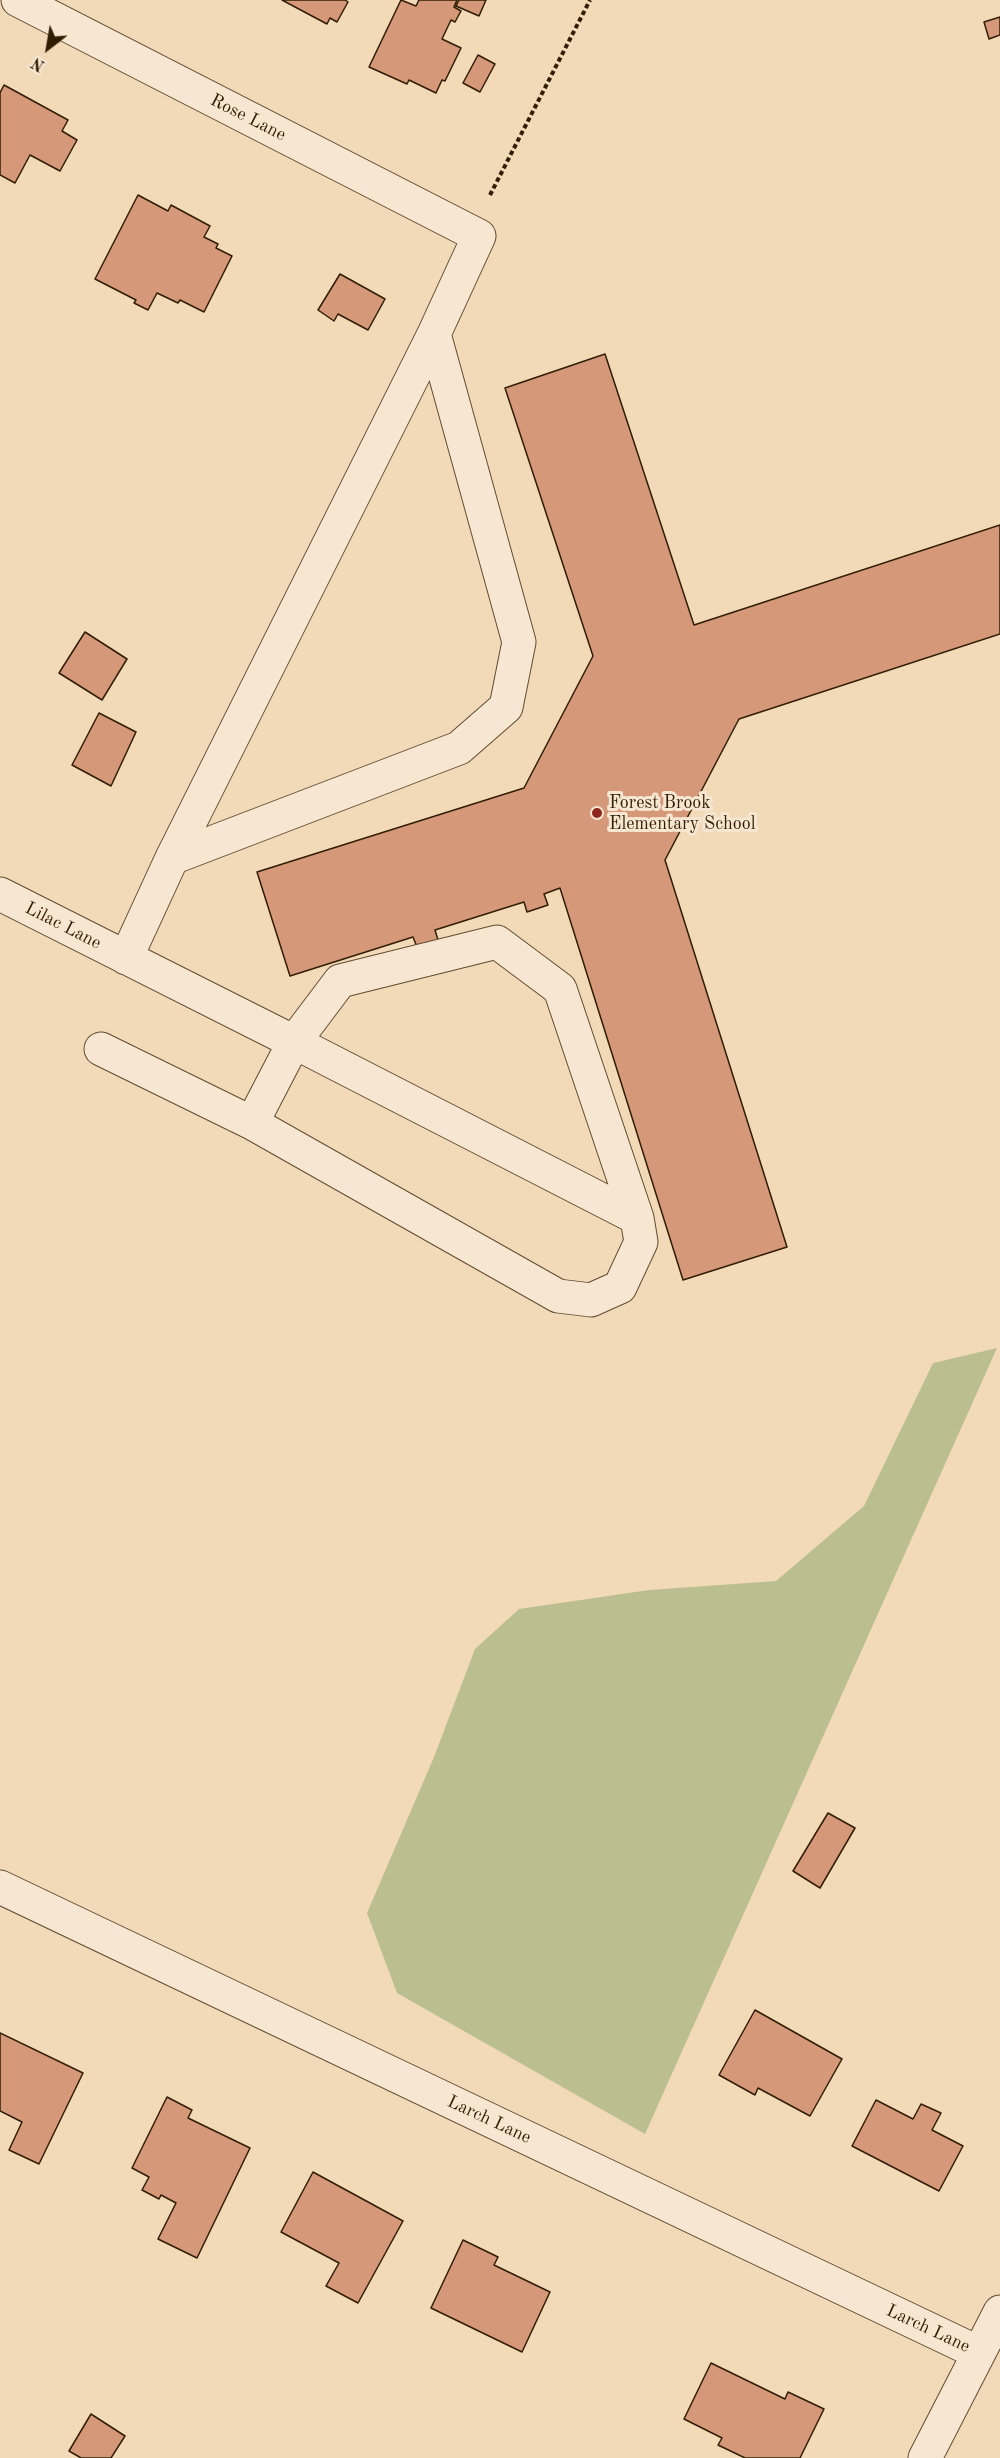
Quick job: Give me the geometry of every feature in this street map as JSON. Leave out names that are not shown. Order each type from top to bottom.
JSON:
[{"type":"street","name":"Rose Lane","points":[[18,0],[479,236],[434,333]]},
{"type":"street","points":[[126,958],[172,858],[434,333]]},
{"type":"street","points":[[172,858],[459,748],[506,707],[519,642],[434,333]]},
{"type":"street","name":"Lilac Lane","points":[[0,894],[637,1218]]},
{"type":"street","points":[[101,1049],[252,1123],[558,1296],[591,1300],[620,1287],[641,1242],[637,1218],[560,989],[497,942],[340,981],[294,1042],[252,1123]]},
{"type":"street","name":"Larch Lane","points":[[0,1887],[979,2354]]},
{"type":"street","points":[[925,2458],[1000,2312]]},
{"type":"path","points":[[490,195],[590,0]]},
{"type":"green space","points":[[997,1348],[645,2134],[397,1993],[367,1913],[434,1757],[475,1649],[519,1609],[649,1590],[776,1581],[864,1506],[933,1363]]},
{"type":"building","points":[[282,0],[345,0],[348,2],[337,22],[330,18],[327,24]]},
{"type":"building","points":[[401,0],[416,6],[419,0],[457,0],[454,7],[461,11],[455,22],[451,20],[442,39],[461,48],[445,81],[442,80],[436,93],[409,80],[407,84],[369,67]]},
{"type":"building","points":[[459,0],[486,0],[479,16],[456,6]]},
{"type":"building","points":[[1000,17],[1000,35],[989,39],[984,22]]},
{"type":"building","points":[[478,55],[495,64],[480,92],[463,83]]},
{"type":"building","points":[[4,85],[68,120],[62,131],[77,140],[60,171],[30,155],[15,183],[0,175],[0,93]]},
{"type":"building","points":[[138,195],[168,211],[171,205],[210,226],[204,237],[218,244],[216,248],[232,256],[204,312],[180,300],[178,303],[157,293],[148,310],[134,303],[136,300],[95,279]]},
{"type":"building","points":[[340,274],[385,299],[368,330],[338,314],[334,321],[318,310]]},
{"type":"building","points":[[605,354],[694,625],[1000,525],[1000,634],[739,719],[665,860],[787,1247],[683,1280],[560,888],[544,894],[548,905],[527,912],[524,902],[435,930],[438,940],[417,947],[413,937],[290,976],[257,872],[524,788],[593,656],[505,388]]},
{"type":"building","points":[[85,632],[127,659],[102,700],[59,673]]},
{"type":"building","points":[[99,713],[136,732],[111,786],[72,765]]},
{"type":"building","points":[[828,1813],[855,1828],[820,1888],[793,1871]]},
{"type":"building","points":[[755,2010],[842,2059],[810,2116],[758,2088],[755,2095],[719,2075]]},
{"type":"building","points":[[0,2033],[83,2073],[39,2164],[9,2150],[22,2122],[0,2111]]},
{"type":"building","points":[[167,2097],[192,2110],[188,2118],[250,2148],[197,2258],[158,2239],[176,2203],[161,2195],[159,2199],[142,2190],[149,2177],[132,2168]]},
{"type":"building","points":[[876,2100],[913,2119],[921,2104],[941,2113],[932,2130],[963,2146],[939,2191],[852,2146]]},
{"type":"building","points":[[313,2172],[403,2221],[358,2303],[326,2286],[339,2263],[281,2232]]},
{"type":"building","points":[[463,2240],[498,2257],[494,2265],[550,2292],[522,2352],[431,2308]]},
{"type":"building","points":[[711,2363],[785,2399],[788,2392],[824,2409],[800,2458],[745,2458],[718,2445],[722,2438],[684,2419]]},
{"type":"building","points":[[91,2414],[125,2436],[111,2458],[81,2458],[69,2451]]},
{"type":"place","name":"Forest Brook Elementary School","points":[[597,813]]}]
